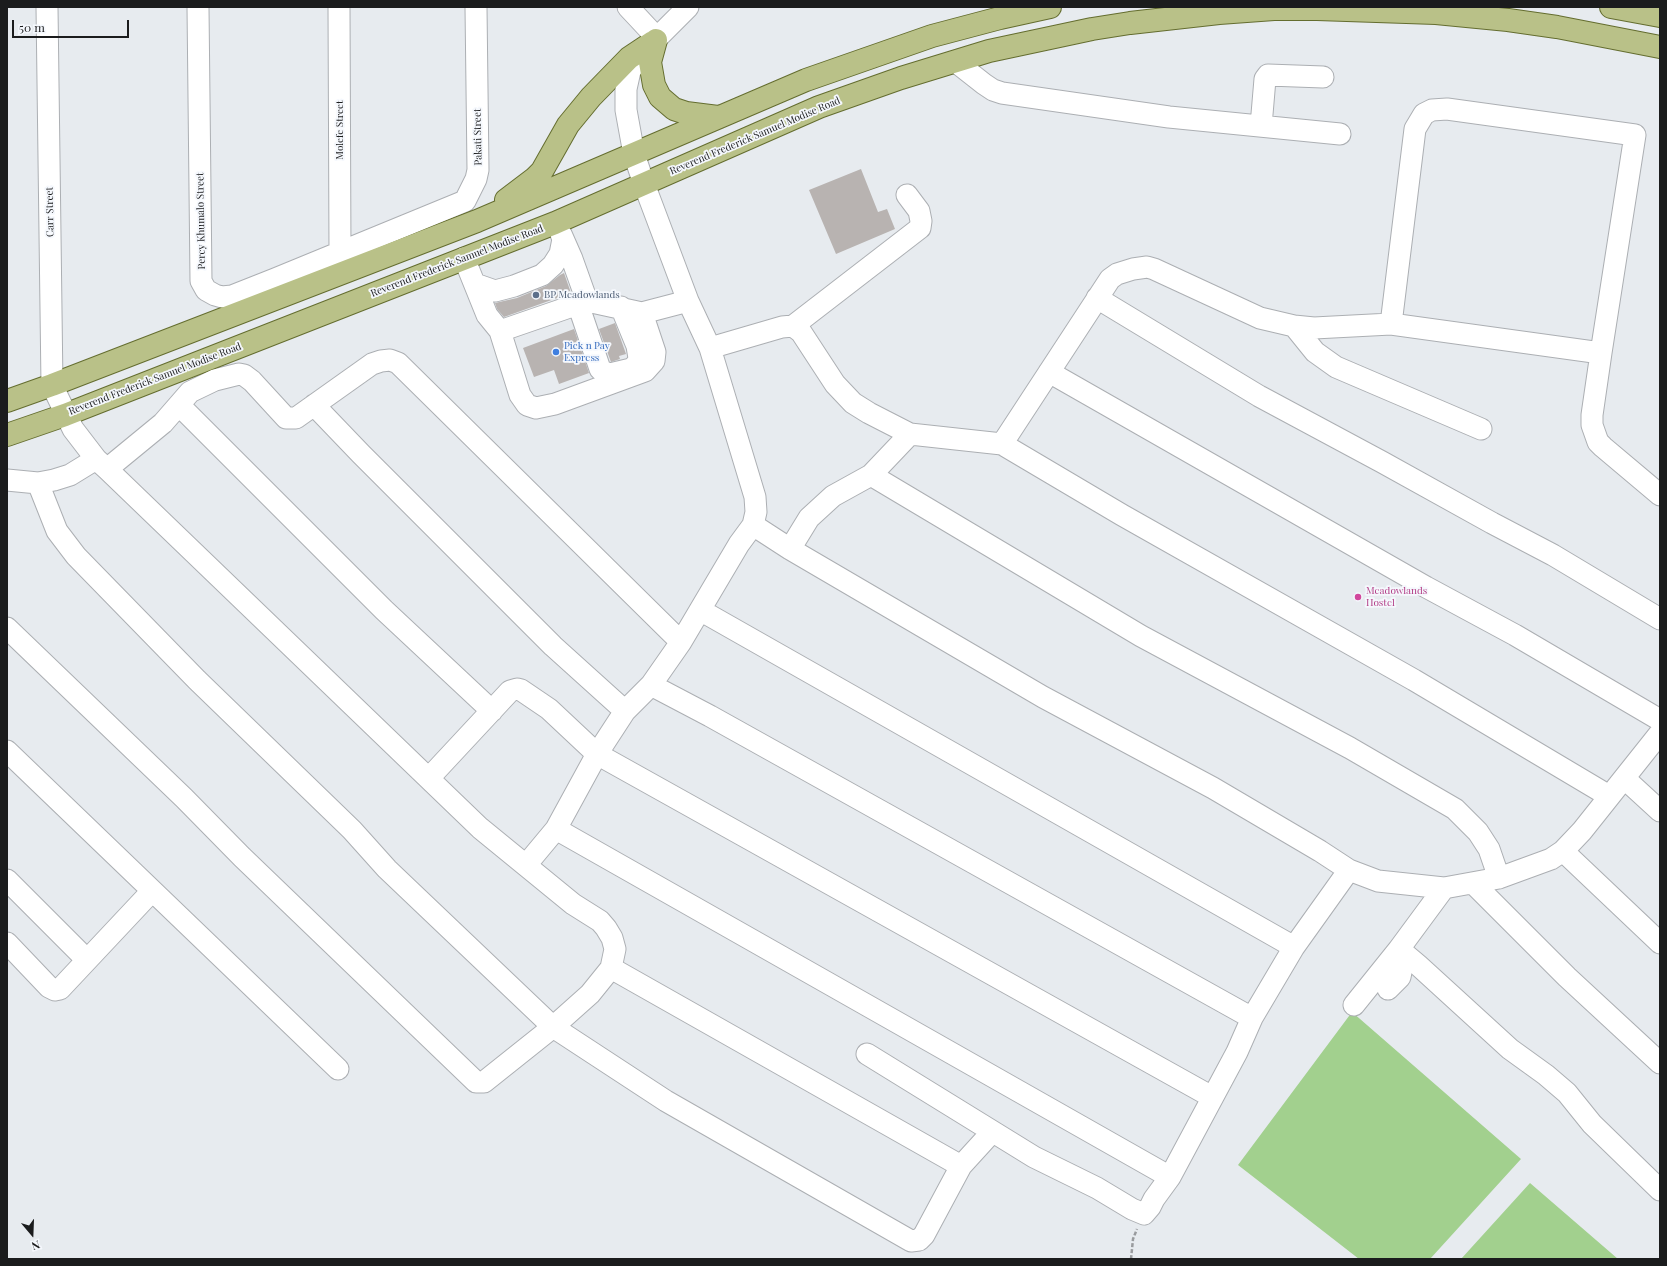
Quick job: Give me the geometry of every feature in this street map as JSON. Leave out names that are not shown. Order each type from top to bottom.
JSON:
[{"type":"main road","points":[[7,401],[477,221],[806,80],[932,36],[1000,18],[1050,7]]},
{"type":"main road","points":[[1611,7],[1660,16]]},
{"type":"main road","name":"Reverend Frederick Samuel Modise Road","points":[[7,435],[65,415],[464,258],[559,231],[644,184],[819,106],[901,78],[989,51],[1092,29],[1219,13],[1274,9],[1436,12],[1557,27],[1660,47]]},
{"type":"main road","points":[[477,221],[535,178],[548,162],[572,120],[587,102],[629,58],[655,40]]},
{"type":"main road","points":[[655,40],[650,62],[654,85],[660,97],[674,109],[686,113],[718,117]]},
{"type":"street","name":"Carr Street","points":[[47,7],[52,385],[65,415],[74,429],[102,464],[480,828],[573,904],[600,921],[612,938],[615,949],[611,968]]},
{"type":"street","name":"Percy Khumalo Street","points":[[198,7],[201,281],[206,290],[215,296],[232,296],[340,253]]},
{"type":"street","name":"Molefe Street","points":[[339,7],[340,253]]},
{"type":"street","name":"Pakati Street","points":[[340,253],[461,203],[467,197],[476,179],[478,170],[476,7]]},
{"type":"street","points":[[628,7],[655,40]]},
{"type":"street","points":[[526,865],[556,829],[597,754],[625,711],[651,686],[682,642],[739,544],[753,525],[756,512],[755,497],[710,348],[688,301],[644,184],[634,154],[626,110],[626,90],[630,71],[637,60],[655,40],[688,7]]},
{"type":"street","points":[[956,62],[984,84],[993,90],[1002,93],[1169,117],[1340,134]]},
{"type":"street","points":[[1261,126],[1265,79],[1268,75],[1323,77]]},
{"type":"street","points":[[1391,324],[1415,129],[1424,114],[1439,108],[1635,135],[1592,415],[1595,435],[1603,448],[1660,495]]},
{"type":"street","points":[[710,348],[782,327],[793,326],[920,228],[921,221],[919,211],[906,195]]},
{"type":"street","points":[[475,284],[495,291],[514,286],[542,275],[553,265],[560,254],[559,231]]},
{"type":"street","points":[[559,231],[582,303],[600,368],[604,372],[610,374],[631,369],[637,364],[639,358],[636,346],[621,308]]},
{"type":"street","points":[[464,258],[487,315],[500,331],[520,395],[527,405],[536,408],[555,404],[645,371],[654,361],[655,352],[642,313]]},
{"type":"street","points":[[1002,444],[1110,279],[1117,274],[1133,269],[1154,269],[1260,318],[1294,326],[1314,328],[1391,324],[1601,353]]},
{"type":"street","points":[[1097,298],[1258,396],[1553,555],[1660,619]]},
{"type":"street","points":[[500,331],[582,303],[621,308],[642,313],[688,301]]},
{"type":"street","points":[[793,326],[801,332],[834,384],[853,403],[869,413],[910,434],[1002,444],[1122,515],[1407,676],[1609,796]]},
{"type":"street","points":[[1294,326],[1315,352],[1336,367],[1481,429]]},
{"type":"street","points":[[7,480],[38,483],[70,475],[102,464],[163,423],[190,392],[202,386],[238,374],[248,377],[286,418],[296,418],[359,372],[372,364],[390,360],[398,363],[682,642]]},
{"type":"street","points":[[1049,372],[1419,583],[1515,635],[1660,720]]},
{"type":"street","points":[[179,405],[384,610],[492,711]]},
{"type":"street","points":[[314,405],[547,640],[625,711]]},
{"type":"street","points":[[790,550],[809,518],[833,496],[871,475],[910,434]]},
{"type":"street","points":[[871,475],[1141,636],[1350,748],[1455,808],[1478,832],[1489,849],[1500,878]]},
{"type":"street","points":[[38,483],[57,531],[76,556],[197,680],[352,830],[387,869],[553,1027],[666,1101],[911,1241],[919,1240],[924,1235],[961,1166],[992,1132]]},
{"type":"street","points":[[753,525],[790,550],[1043,696],[1219,792],[1320,851],[1349,870],[1378,880],[1444,888],[1500,878],[1532,867],[1563,852],[1582,831],[1660,733]]},
{"type":"street","points":[[700,610],[1294,947]]},
{"type":"street","points":[[7,628],[476,1082],[484,1082],[553,1027],[590,994],[611,968],[961,1166]]},
{"type":"street","points":[[651,686],[710,716],[1252,1018]]},
{"type":"street","points":[[429,778],[510,691],[517,689],[521,690],[549,709],[597,754],[1212,1097]]},
{"type":"street","points":[[7,750],[338,1069]]},
{"type":"street","points":[[1624,778],[1660,811]]},
{"type":"street","points":[[556,829],[1170,1177]]},
{"type":"street","points":[[1563,852],[1660,944]]},
{"type":"street","points":[[867,1054],[1034,1157],[1097,1188],[1144,1214],[1170,1177],[1237,1052],[1252,1018],[1294,947],[1349,870]]},
{"type":"street","points":[[7,880],[87,960]]},
{"type":"street","points":[[1473,883],[1568,977],[1660,1063]]},
{"type":"street","points":[[1354,1005],[1395,954],[1444,888]]},
{"type":"street","points":[[7,943],[49,987],[55,990],[60,989],[152,891]]},
{"type":"street","points":[[1388,989],[1400,977],[1401,972],[1395,954]]},
{"type":"street","points":[[1395,954],[1418,964],[1510,1049],[1546,1075],[1567,1094],[1592,1124],[1660,1190]]},
{"type":"path","points":[[1131,1259],[1133,1239],[1144,1214]]},
{"type":"green space","points":[[1352,1012],[1521,1159],[1430,1259],[1359,1259],[1238,1165]]},
{"type":"green space","points":[[1530,1183],[1618,1259],[1461,1259]]},
{"type":"building","points":[[861,169],[878,212],[887,209],[895,229],[836,254],[809,190]]},
{"type":"building","name":"BP Meadowlands","points":[[564,273],[571,293],[504,317],[497,309],[495,303],[517,298],[546,286]]},
{"type":"building","points":[[615,323],[626,354],[619,356],[620,359],[611,362],[599,329]]},
{"type":"building","name":"Pick n Pay Express","points":[[574,329],[589,373],[559,384],[554,370],[534,377],[523,348]]},
{"type":"place","name":"BP Meadowlands","points":[[536,295]]},
{"type":"place","name":"Pick n Pay Express","points":[[556,352]]},
{"type":"place","name":"Meadowlands Hostel","points":[[1358,597]]}]
